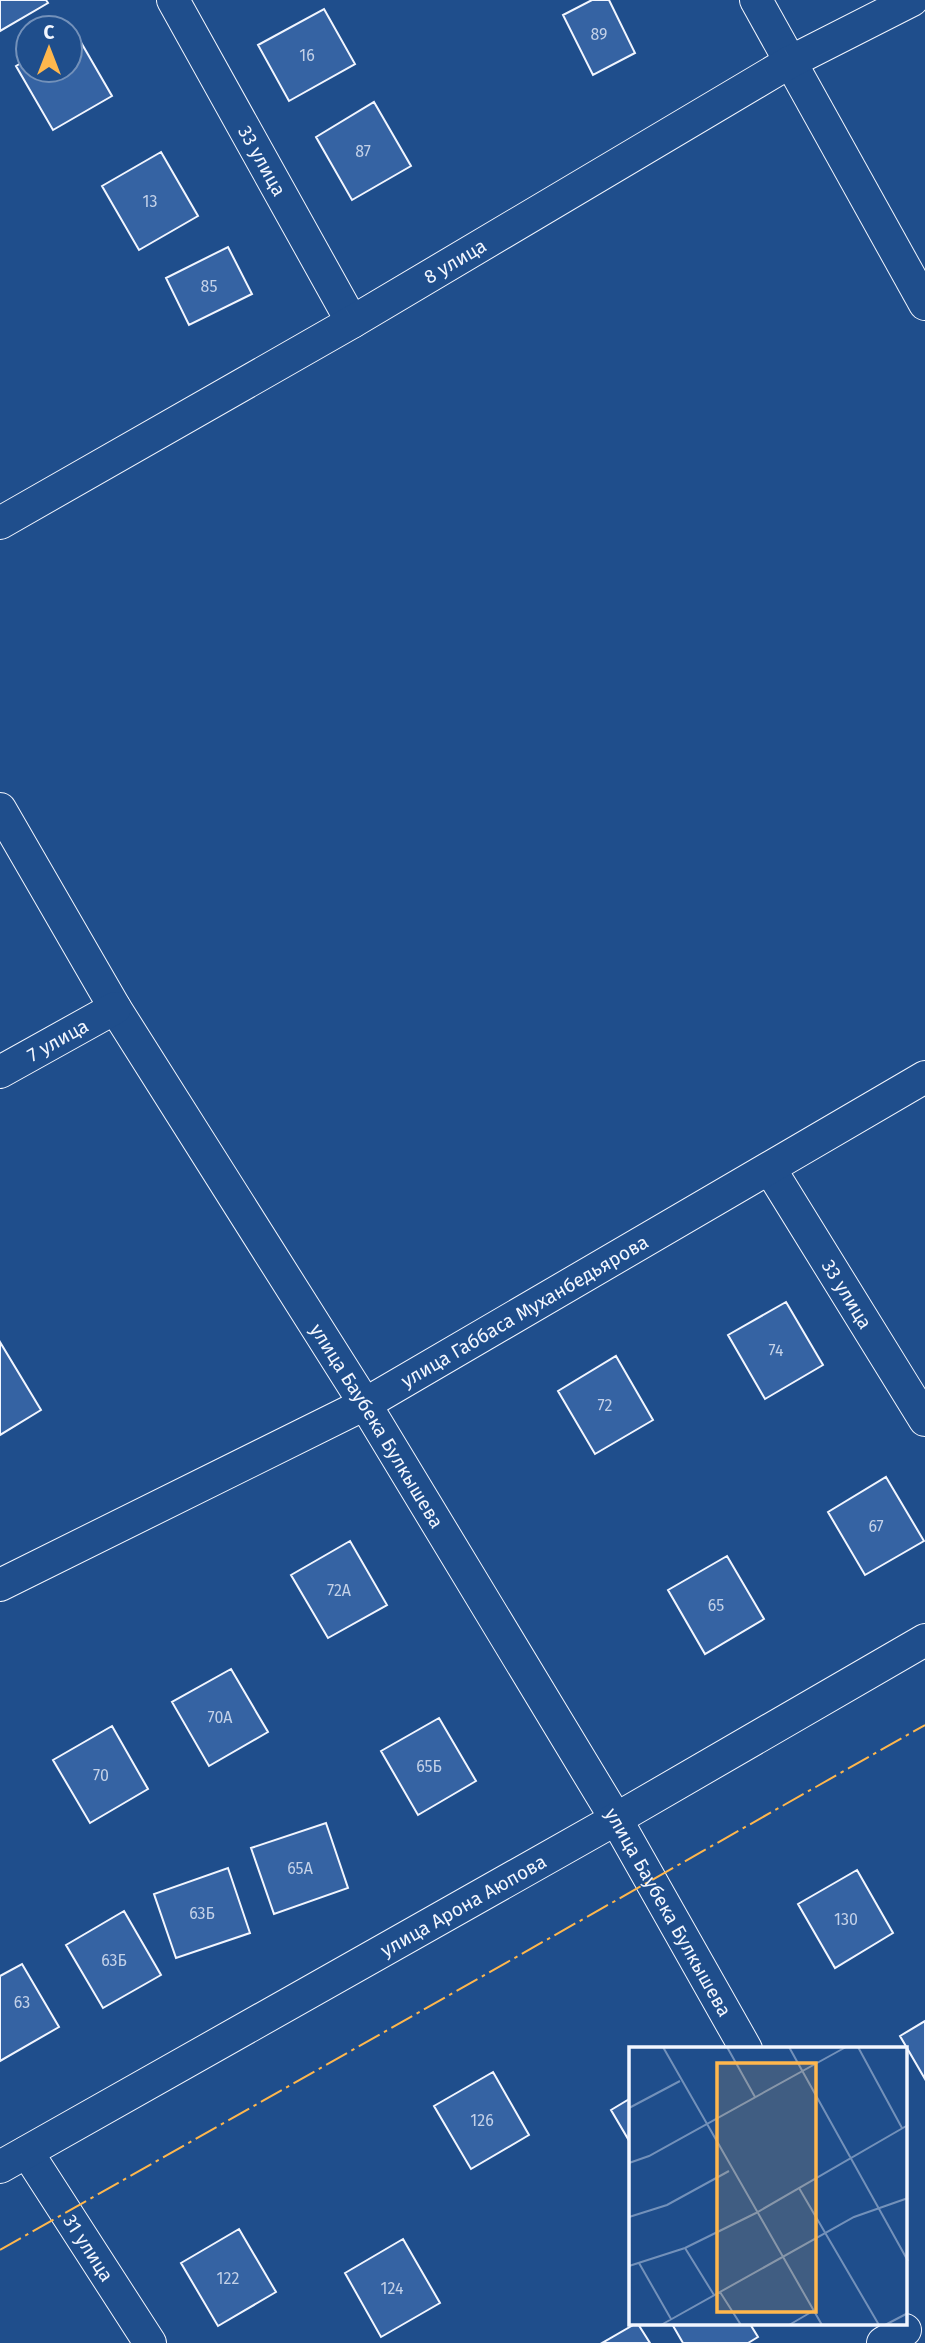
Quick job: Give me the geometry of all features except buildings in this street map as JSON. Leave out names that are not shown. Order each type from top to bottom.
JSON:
[{"type":"street","name":"33 улица","points":[[173,0],[352,322]]},
{"type":"street","points":[[757,0],[925,304]]},
{"type":"street","name":"8 улица","points":[[0,523],[352,322],[790,62],[912,0]]},
{"type":"street","name":"улица Баубека Булкышева","points":[[0,809],[115,1008],[365,1404],[616,1819],[745,2047]]},
{"type":"street","name":"7 улица","points":[[0,1072],[115,1008]]},
{"type":"street","name":"улица Габбаса Муханбедьярова","points":[[0,1586],[365,1404],[925,1077]]},
{"type":"street","name":"33 улица","points":[[770,1169],[925,1420]]},
{"type":"street","name":"улица Арона Аюпова","points":[[0,2167],[616,1819],[925,1640]]},
{"type":"street","name":"31 улица","points":[[27,2152],[150,2343]]},
{"type":"power","points":[[0,2250],[925,1725]]}]
